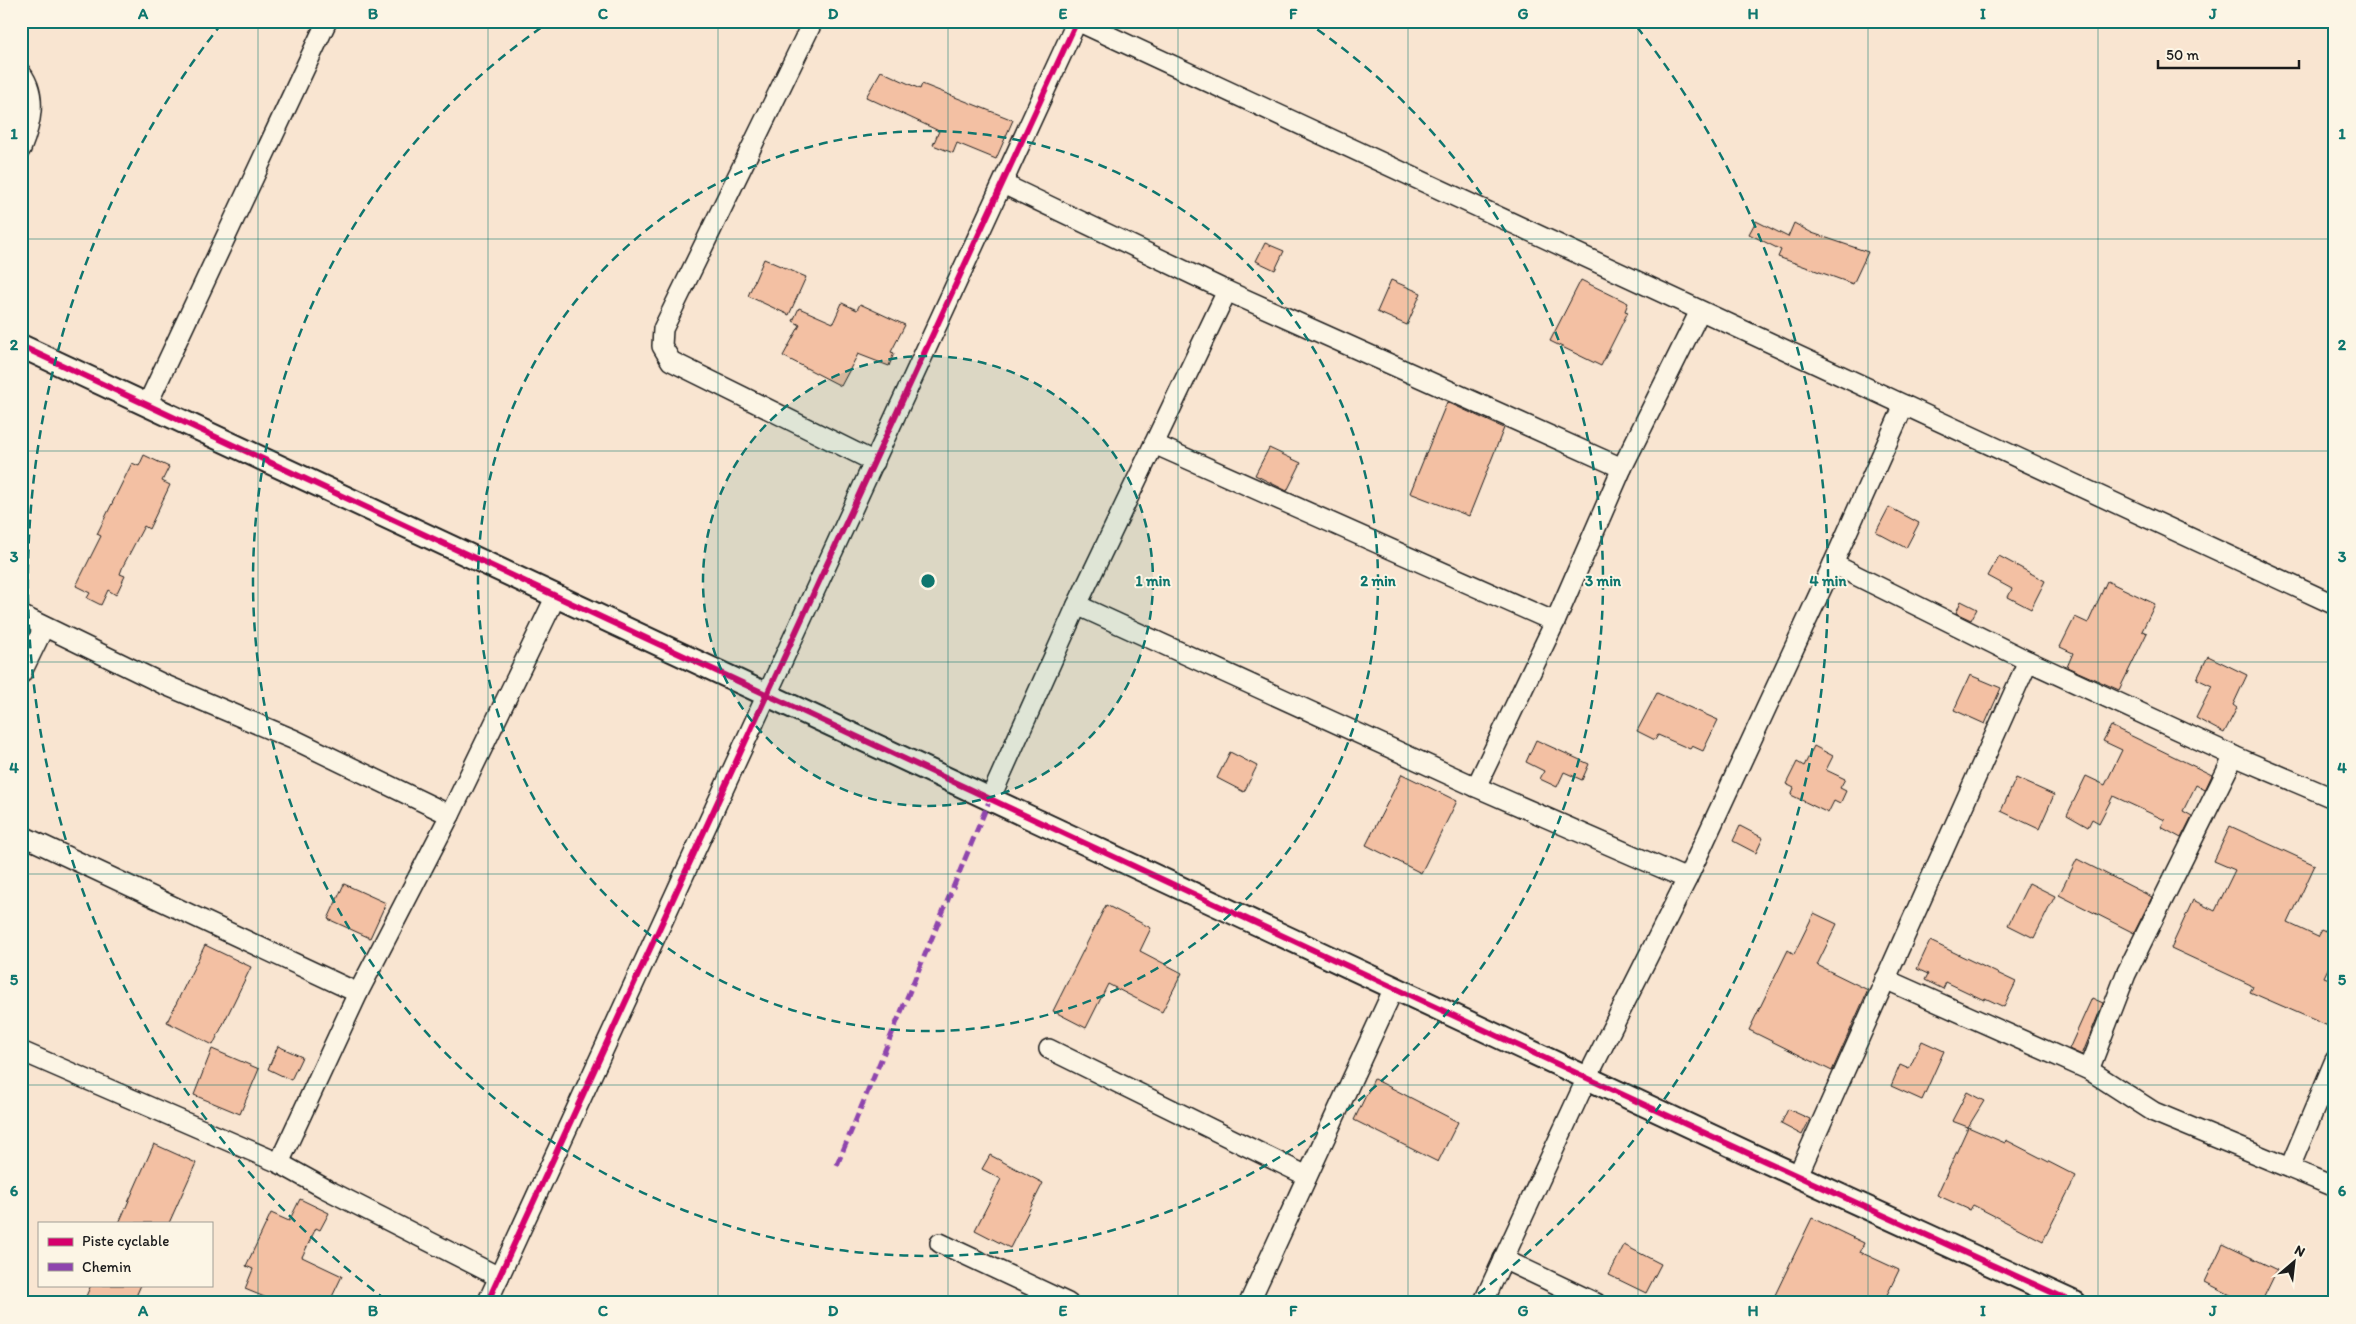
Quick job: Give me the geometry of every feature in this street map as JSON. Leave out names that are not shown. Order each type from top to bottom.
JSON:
[{"type":"street","points":[[147,405],[327,21]]},
{"type":"street","points":[[813,21],[662,329],[662,346],[671,360],[874,462]]},
{"type":"street","points":[[487,1303],[1077,21],[2335,605]]},
{"type":"street","points":[[21,73],[29,84],[33,110],[21,149]]},
{"type":"street","points":[[1003,184],[1227,290],[1622,468]]},
{"type":"street","points":[[990,799],[1077,605],[1227,290]]},
{"type":"street","points":[[1476,787],[1555,622],[1622,468],[1700,310]]},
{"type":"street","points":[[21,346],[1587,1078],[2075,1303]]},
{"type":"street","points":[[1483,1303],[1587,1078],[1687,879],[1833,564],[1904,405]]},
{"type":"street","points":[[1154,444],[1555,622]]},
{"type":"street","points":[[1833,564],[2028,661],[2234,756],[2335,800]]},
{"type":"street","points":[[280,1163],[358,993],[450,815],[556,596]]},
{"type":"street","points":[[1077,605],[1476,787],[1687,879]]},
{"type":"street","points":[[21,615],[163,684],[295,740],[450,815]]},
{"type":"street","points":[[21,674],[44,627]]},
{"type":"street","points":[[1798,1175],[2028,661]]},
{"type":"street","points":[[2089,1070],[2126,974],[2234,756]]},
{"type":"street","points":[[21,835],[358,993]]},
{"type":"street","points":[[1886,979],[2089,1070],[2154,1112],[2335,1187]]},
{"type":"street","points":[[1249,1303],[1394,988]]},
{"type":"street","points":[[1049,1049],[1307,1176]]},
{"type":"street","points":[[21,1051],[280,1163],[326,1189],[499,1277]]},
{"type":"street","points":[[2290,1167],[2335,1060]]},
{"type":"street","points":[[940,1243],[1068,1303]]},
{"type":"street","points":[[1503,1258],[1596,1303]]},
{"type":"building","points":[[881,71],[920,89],[922,84],[1013,120],[996,159],[957,143],[953,153],[933,145],[939,131],[866,97]]},
{"type":"building","points":[[1756,221],[1788,237],[1794,223],[1812,233],[1868,252],[1853,284],[1778,257],[1781,250],[1749,234]]},
{"type":"building","points":[[1265,243],[1284,251],[1275,270],[1256,261]]},
{"type":"building","points":[[764,259],[806,277],[789,315],[748,296]]},
{"type":"building","points":[[1391,280],[1421,293],[1407,325],[1377,312]]},
{"type":"building","points":[[1581,280],[1628,303],[1625,311],[1628,312],[1601,366],[1550,341]]},
{"type":"building","points":[[842,303],[857,310],[860,304],[905,325],[891,352],[894,353],[889,366],[858,354],[841,386],[783,356],[800,325],[793,321],[799,308],[833,323]]},
{"type":"building","points":[[1447,402],[1504,428],[1469,516],[1410,493]]},
{"type":"building","points":[[1269,448],[1301,463],[1287,491],[1255,475]]},
{"type":"building","points":[[144,455],[169,467],[162,481],[170,485],[149,529],[144,526],[123,566],[120,574],[125,576],[116,595],[108,590],[101,605],[87,598],[90,593],[76,586],[101,536],[97,534],[132,463],[139,466]]},
{"type":"building","points":[[1889,507],[1919,523],[1906,548],[1876,532]]},
{"type":"building","points":[[1999,556],[2045,581],[2031,609],[2008,597],[2012,589],[1988,576]]},
{"type":"building","points":[[2107,581],[2155,604],[2142,631],[2147,633],[2119,690],[2067,667],[2073,653],[2060,647],[2075,617],[2088,623]]},
{"type":"building","points":[[1961,601],[1977,609],[1971,620],[1956,613]]},
{"type":"building","points":[[2208,656],[2247,675],[2233,705],[2237,708],[2224,733],[2196,718],[2212,686],[2197,679]]},
{"type":"building","points":[[1970,675],[2001,688],[1985,724],[1954,710]]},
{"type":"building","points":[[1657,693],[1718,720],[1703,751],[1692,746],[1690,749],[1658,735],[1655,740],[1637,731]]},
{"type":"building","points":[[2111,726],[2212,775],[2205,790],[2196,785],[2183,811],[2192,816],[2181,838],[2161,827],[2165,820],[2113,796],[2099,823],[2092,819],[2088,827],[2067,815],[2086,776],[2105,785],[2122,750],[2103,741]]},
{"type":"building","points":[[1536,740],[1589,764],[1582,780],[1564,772],[1557,787],[1540,779],[1544,771],[1526,762]]},
{"type":"building","points":[[1814,746],[1833,756],[1826,770],[1845,779],[1840,788],[1846,791],[1840,804],[1834,801],[1828,813],[1791,795],[1794,788],[1786,784],[1797,762],[1804,766]]},
{"type":"building","points":[[1230,752],[1257,766],[1244,792],[1217,778]]},
{"type":"building","points":[[1402,774],[1457,801],[1421,873],[1366,845]]},
{"type":"building","points":[[2016,778],[2054,795],[2039,829],[2001,811]]},
{"type":"building","points":[[1740,826],[1763,838],[1756,853],[1733,841]]},
{"type":"building","points":[[2230,826],[2315,865],[2288,923],[2318,937],[2322,930],[2335,936],[2335,954],[2324,977],[2335,982],[2335,1029],[2250,992],[2253,986],[2171,948],[2193,900],[2215,911],[2235,870],[2214,861]]},
{"type":"building","points":[[2077,859],[2152,897],[2134,933],[2059,895]]},
{"type":"building","points":[[2029,883],[2055,896],[2034,938],[2008,925]]},
{"type":"building","points":[[344,884],[386,903],[370,938],[328,919]]},
{"type":"building","points":[[1106,905],[1151,928],[1140,951],[1182,973],[1162,1012],[1108,984],[1086,1028],[1053,1011]]},
{"type":"building","points":[[1814,913],[1837,924],[1817,965],[1868,990],[1832,1071],[1749,1030],[1788,950],[1794,954]]},
{"type":"building","points":[[1930,941],[2016,982],[2004,1007],[1946,982],[1943,989],[1925,980],[1928,974],[1917,969]]},
{"type":"building","points":[[205,945],[251,967],[213,1045],[167,1022]]},
{"type":"building","points":[[2092,998],[2103,1003],[2082,1055],[2069,1049]]},
{"type":"building","points":[[1922,1041],[1944,1051],[1922,1100],[1891,1086],[1900,1065],[1909,1069]]},
{"type":"building","points":[[278,1046],[302,1057],[291,1080],[268,1069]]},
{"type":"building","points":[[212,1049],[259,1069],[240,1114],[194,1095]]},
{"type":"building","points":[[1374,1079],[1458,1122],[1438,1162],[1354,1120]]},
{"type":"building","points":[[1967,1092],[1984,1101],[1968,1127],[1952,1121]]},
{"type":"building","points":[[1788,1109],[1810,1119],[1802,1135],[1781,1124]]},
{"type":"building","points":[[1968,1127],[2005,1143],[2006,1140],[2076,1176],[2043,1241],[1973,1205],[1970,1210],[1937,1195]]},
{"type":"building","points":[[154,1144],[196,1163],[169,1222],[119,1222]]},
{"type":"building","points":[[990,1155],[1043,1183],[1010,1248],[975,1230],[1001,1179],[982,1169]]},
{"type":"building","points":[[300,1199],[329,1213],[320,1230],[316,1228],[302,1257],[342,1276],[329,1303],[279,1303],[245,1289],[253,1269],[246,1266],[271,1213],[289,1221]]},
{"type":"building","points":[[1812,1218],[1864,1243],[1860,1252],[1899,1270],[1883,1303],[1791,1303],[1775,1295]]},
{"type":"building","points":[[2223,1244],[2277,1270],[2261,1303],[2246,1303],[2205,1282]]},
{"type":"building","points":[[1624,1245],[1661,1264],[1646,1293],[1609,1275]]},
{"type":"building","points":[[91,1286],[141,1286],[133,1303],[83,1303]]},
{"type":"marked path","points":[[837,1165],[990,799]]},
{"type":"cycle path","points":[[487,1303],[1077,21]]},
{"type":"cycle path","points":[[21,346],[1754,1156],[2075,1303]]}]
